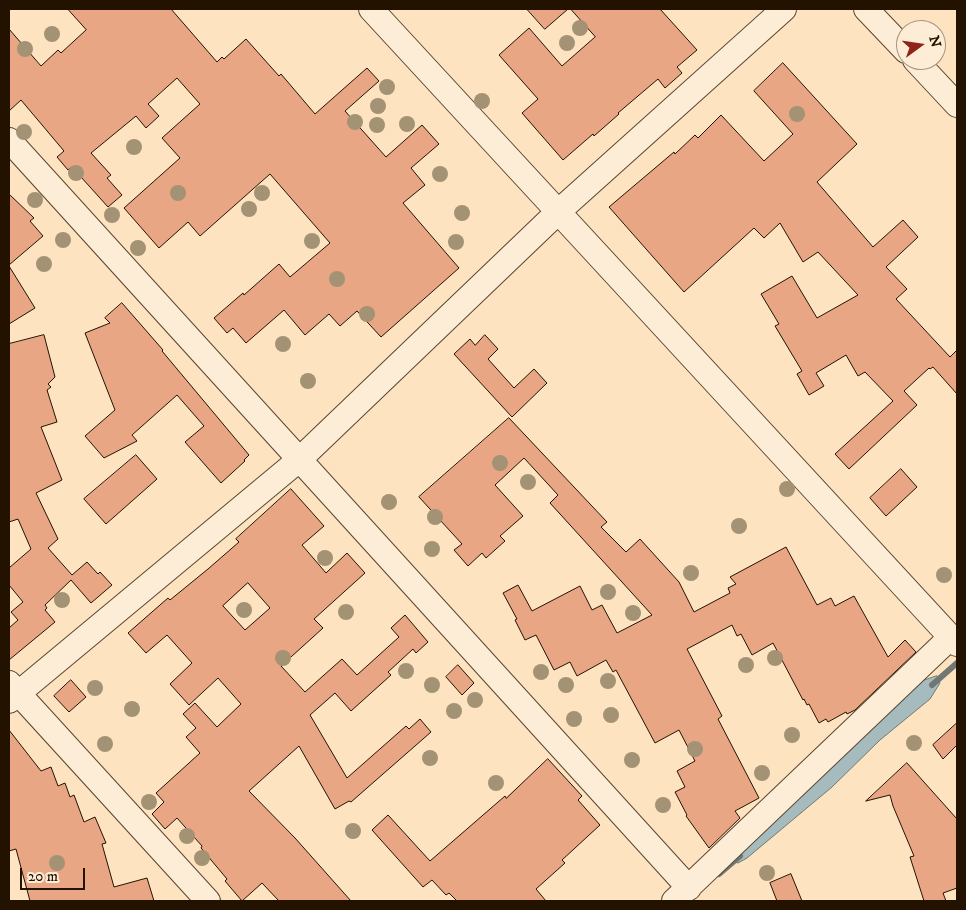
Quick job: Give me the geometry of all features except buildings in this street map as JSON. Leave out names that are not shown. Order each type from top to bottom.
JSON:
[{"type":"street","points":[[9,140],[300,459],[682,894],[954,641],[371,9]]},
{"type":"street","points":[[208,901],[12,692],[300,459],[559,211],[784,9]]},
{"type":"street","points":[[866,9],[896,40]]},
{"type":"street","points":[[924,70],[957,105]]},
{"type":"shaded area","points":[[937,676],[940,683],[930,699],[880,740],[832,787],[747,858],[738,863],[728,860],[922,681]]},
{"type":"waterway","points":[[932,685],[957,663]]},
{"type":"waterway","points":[[719,874],[740,856]]}]
